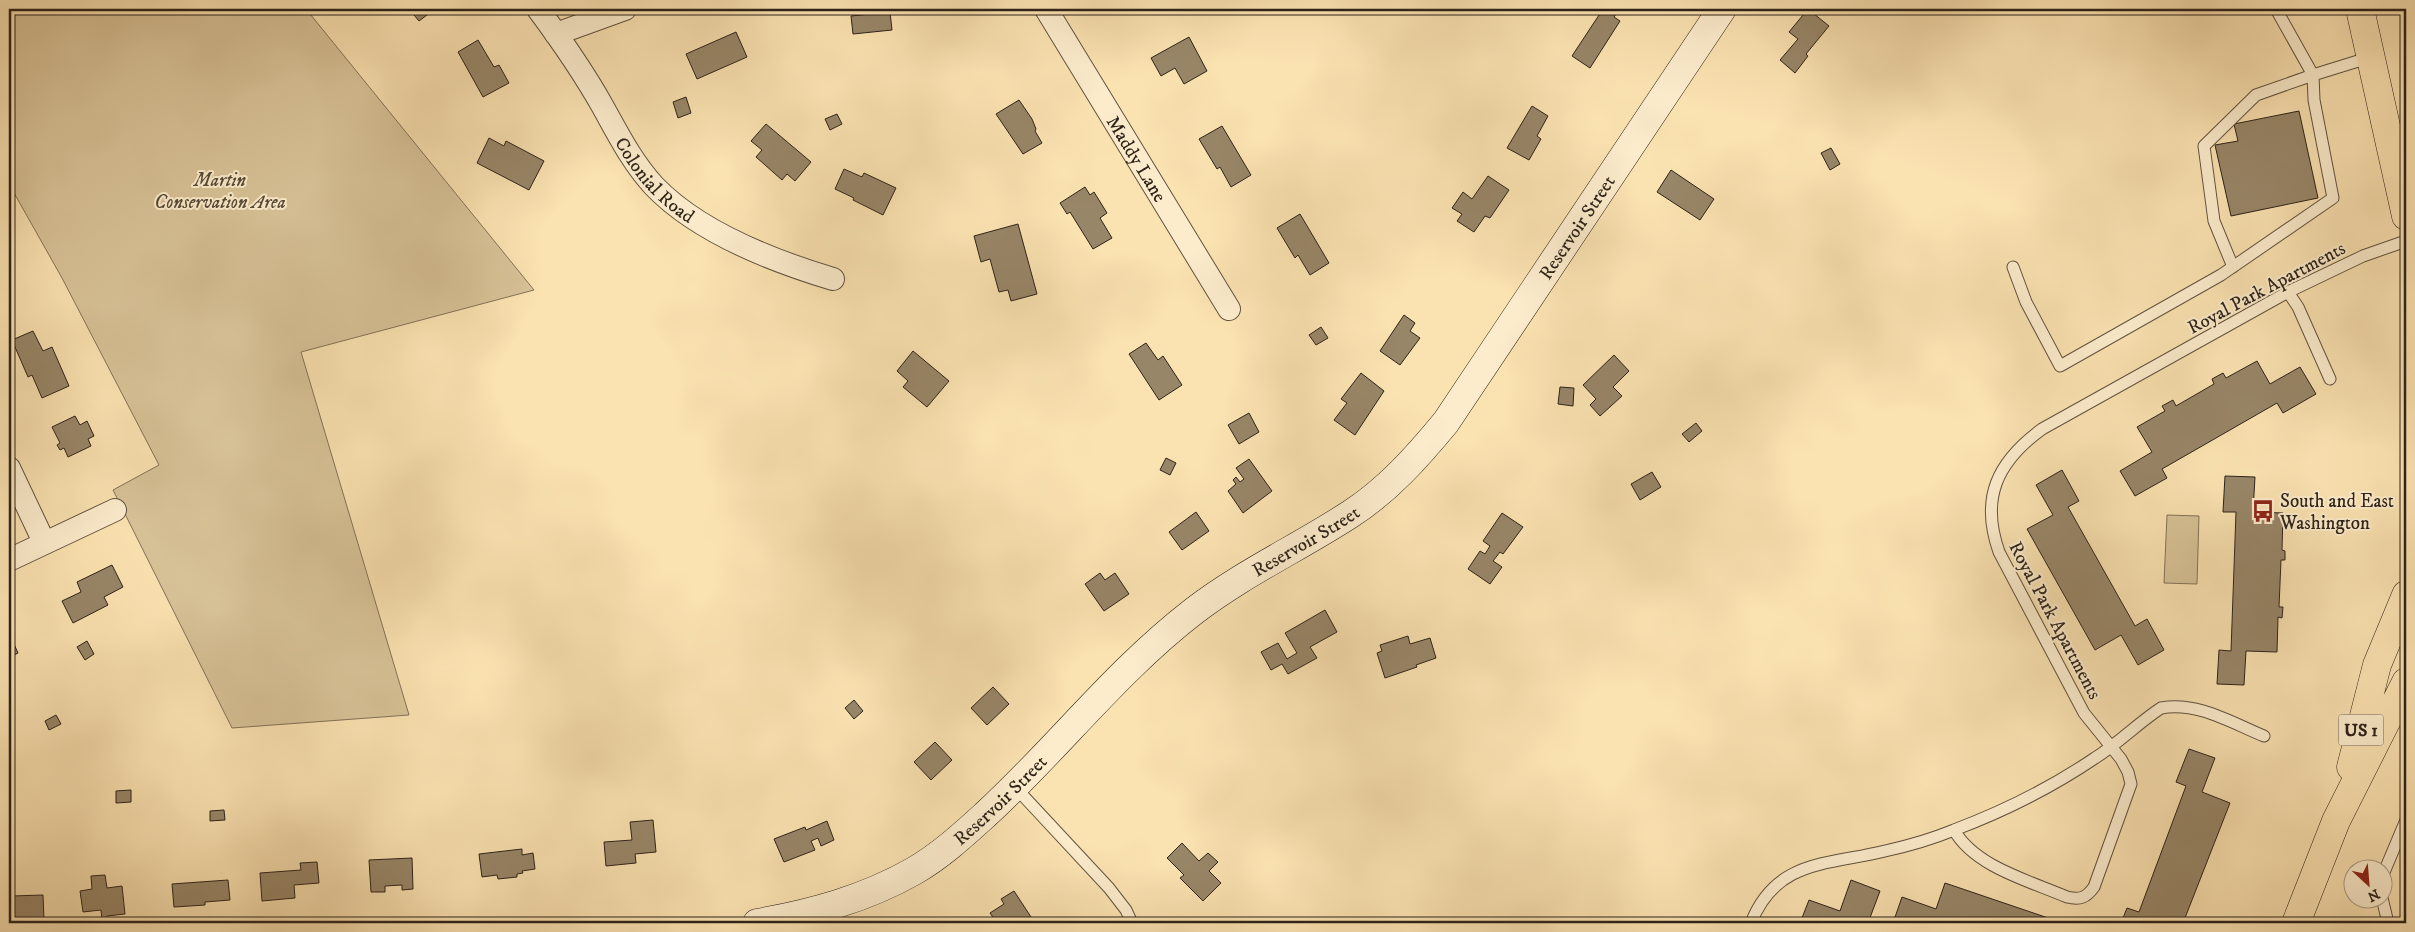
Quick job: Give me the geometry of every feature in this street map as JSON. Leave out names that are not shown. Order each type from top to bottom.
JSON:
[{"type":"main road","points":[[2360,9],[2394,142],[2406,216]]},
{"type":"main road","name":"US 1","points":[[2336,821],[2377,665],[2406,595]]},
{"type":"main road","name":"US 1","points":[[2296,923],[2336,821],[2403,693]]},
{"type":"street","name":"Colonial Road","points":[[538,9],[602,105],[621,142],[654,186],[696,221],[784,265],[833,279]]},
{"type":"street","points":[[556,34],[625,9]]},
{"type":"street","name":"Maddy Lane","points":[[1046,9],[1229,309]]},
{"type":"street","name":"Reservoir Street","points":[[758,923],[830,907],[896,881],[922,866],[953,844],[1015,787],[1124,670],[1155,641],[1196,609],[1240,580],[1351,514],[1379,493],[1426,446],[1446,422],[1504,338],[1722,9]]},
{"type":"street","points":[[9,468],[44,542]]},
{"type":"street","points":[[9,560],[115,510]]},
{"type":"lane","points":[[2013,267],[2026,302],[2060,366],[2233,267],[2333,198],[2314,100],[2313,75],[2276,9]]},
{"type":"lane","points":[[2233,267],[2214,221],[2204,146],[2256,95],[2371,57]]},
{"type":"lane","name":"Royal Park Apartments","points":[[1954,830],[1961,843],[1984,861],[2078,900],[2088,896],[2097,878],[2131,784],[2128,772],[2111,746],[2084,713],[1998,552],[1990,518],[1990,503],[1994,488],[2013,455],[2027,440],[2042,429],[2288,292],[2363,256],[2406,241]]},
{"type":"lane","points":[[2288,292],[2298,308],[2330,379]]},
{"type":"lane","points":[[1751,923],[1767,893],[1795,871],[1831,861],[1885,851],[1954,830],[2001,810],[2065,776],[2111,746],[2150,715],[2162,708],[2174,706],[2189,707],[2264,736]]},
{"type":"lane","points":[[1015,787],[1109,888],[1126,910],[1132,923]]},
{"type":"lane","points":[[2389,860],[2406,820]]},
{"type":"lane","points":[[2385,910],[2388,923]]},
{"type":"green space","name":"Martin Conservation Area","points":[[9,9],[306,9],[534,290],[301,352],[409,715],[232,728],[113,490],[159,465],[62,278],[9,184]]},
{"type":"green space","points":[[2167,515],[2199,516],[2197,584],[2164,583]]},
{"type":"building","points":[[409,9],[435,9],[419,21]]},
{"type":"building","points":[[1603,9],[1619,9],[1614,17],[1620,21],[1590,68],[1572,56]]},
{"type":"building","points":[[1808,9],[1829,26],[1806,54],[1808,56],[1795,73],[1780,60],[1798,39],[1789,32]]},
{"type":"building","points":[[890,12],[892,30],[853,34],[851,16]]},
{"type":"building","points":[[736,32],[747,57],[697,79],[686,54]]},
{"type":"building","points":[[1189,37],[1207,71],[1184,84],[1175,68],[1161,76],[1151,58]]},
{"type":"building","points":[[478,40],[494,67],[499,65],[509,83],[483,97],[458,52]]},
{"type":"building","points":[[686,97],[691,113],[678,118],[673,102]]},
{"type":"building","points":[[1019,100],[1032,119],[1035,131],[1042,143],[1023,154],[996,114]]},
{"type":"building","points":[[1532,106],[1548,116],[1537,136],[1541,139],[1529,160],[1507,148]]},
{"type":"building","points":[[2299,111],[2318,198],[2231,216],[2215,145],[2238,141],[2234,124]]},
{"type":"building","points":[[837,114],[842,124],[830,130],[825,119]]},
{"type":"building","points":[[766,124],[811,162],[795,181],[787,174],[782,180],[756,157],[762,150],[751,141]]},
{"type":"building","points":[[1222,126],[1251,175],[1231,187],[1220,167],[1217,169],[1199,139]]},
{"type":"building","points":[[489,138],[504,146],[506,141],[544,161],[529,190],[477,163]]},
{"type":"building","points":[[1831,148],[1840,164],[1830,170],[1821,153]]},
{"type":"building","points":[[844,169],[862,177],[864,173],[896,188],[883,215],[835,189]]},
{"type":"building","points":[[1671,170],[1714,199],[1700,220],[1657,192]]},
{"type":"building","points":[[1488,176],[1509,190],[1490,218],[1485,216],[1474,232],[1457,221],[1462,214],[1452,208],[1463,192],[1472,199]]},
{"type":"building","points":[[1085,187],[1090,195],[1094,192],[1107,213],[1100,218],[1112,238],[1093,249],[1070,212],[1067,214],[1060,203]]},
{"type":"building","points":[[1300,214],[1329,263],[1310,275],[1298,255],[1295,258],[1277,228]]},
{"type":"building","points":[[1018,224],[1037,294],[1011,301],[1008,290],[999,292],[990,259],[981,262],[974,236]]},
{"type":"building","points":[[1404,315],[1415,323],[1410,331],[1420,338],[1400,365],[1380,351]]},
{"type":"building","points":[[1321,327],[1328,338],[1316,345],[1309,335]]},
{"type":"building","points":[[33,331],[43,351],[52,347],[69,386],[42,398],[32,375],[28,377],[12,340]]},
{"type":"building","points":[[1146,343],[1158,360],[1163,356],[1182,385],[1159,400],[1129,354]]},
{"type":"building","points":[[913,351],[949,381],[927,407],[903,387],[908,381],[897,371]]},
{"type":"building","points":[[1614,355],[1629,371],[1613,387],[1622,396],[1600,416],[1590,405],[1596,399],[1583,385]]},
{"type":"building","points":[[2257,361],[2270,384],[2300,367],[2316,394],[2283,413],[2277,403],[2162,469],[2167,478],[2135,496],[2120,471],[2152,452],[2137,427],[2165,411],[2162,406],[2173,400],[2176,406],[2214,384],[2212,379],[2223,373],[2226,378]]},
{"type":"building","points":[[1361,373],[1384,391],[1355,435],[1334,420],[1347,403],[1341,399]]},
{"type":"building","points":[[1560,387],[1574,388],[1573,406],[1558,404]]},
{"type":"building","points":[[1249,413],[1259,432],[1239,444],[1228,425]]},
{"type":"building","points":[[75,416],[80,425],[87,421],[94,436],[88,439],[91,446],[68,457],[64,448],[60,450],[57,445],[60,443],[52,427]]},
{"type":"building","points":[[1696,423],[1702,431],[1689,442],[1682,434]]},
{"type":"building","points":[[1166,458],[1176,463],[1170,475],[1160,470]]},
{"type":"building","points":[[1249,459],[1272,491],[1243,513],[1228,491],[1236,484],[1233,480],[1236,477],[1240,482],[1244,479],[1236,468]]},
{"type":"building","points":[[2062,470],[2079,501],[2068,507],[2135,626],[2147,619],[2164,650],[2138,665],[2121,635],[2095,650],[2027,529],[2053,515],[2036,485]]},
{"type":"building","points":[[1652,472],[1661,487],[1640,500],[1631,484]]},
{"type":"building","points":[[2225,476],[2255,477],[2253,512],[2283,513],[2282,550],[2285,551],[2285,560],[2281,560],[2279,607],[2283,607],[2282,618],[2278,617],[2277,652],[2246,651],[2244,685],[2217,684],[2219,650],[2231,651],[2236,512],[2223,512]]},
{"type":"building","points":[[1196,512],[1209,531],[1182,550],[1169,532]]},
{"type":"building","points":[[1502,513],[1523,527],[1503,554],[1500,552],[1493,561],[1502,567],[1490,584],[1468,569],[1480,551],[1485,554],[1490,546],[1483,541]]},
{"type":"building","points":[[112,565],[123,587],[104,597],[108,605],[73,623],[62,601],[81,592],[77,582]]},
{"type":"building","points":[[1100,573],[1105,580],[1115,573],[1129,594],[1104,611],[1085,584]]},
{"type":"building","points":[[1325,610],[1337,632],[1310,647],[1317,658],[1288,674],[1282,664],[1271,670],[1261,652],[1278,643],[1287,659],[1297,653],[1285,633]]},
{"type":"building","points":[[9,633],[18,653],[9,658]]},
{"type":"building","points":[[1408,636],[1410,644],[1430,638],[1436,658],[1385,678],[1377,653],[1382,651],[1380,645]]},
{"type":"building","points":[[87,641],[94,654],[85,660],[77,647]]},
{"type":"building","points":[[993,687],[1009,704],[987,725],[971,708]]},
{"type":"building","points":[[854,700],[863,711],[854,719],[845,708]]},
{"type":"building","points":[[56,715],[61,724],[49,730],[45,721]]},
{"type":"building","points":[[935,742],[952,760],[931,780],[914,762]]},
{"type":"building","points":[[2189,749],[2215,758],[2202,792],[2230,803],[2183,923],[2159,923],[2153,921],[2152,923],[2121,923],[2127,908],[2139,912],[2186,786],[2176,782]]},
{"type":"building","points":[[131,790],[131,802],[116,803],[116,791]]},
{"type":"building","points":[[224,810],[225,820],[210,821],[210,811]]},
{"type":"building","points":[[653,820],[656,852],[635,854],[636,863],[606,866],[604,842],[632,840],[630,822]]},
{"type":"building","points":[[827,821],[834,840],[821,846],[818,838],[811,841],[815,850],[784,862],[774,839],[805,827],[806,830]]},
{"type":"building","points":[[1182,843],[1199,861],[1208,853],[1218,862],[1209,871],[1221,883],[1203,901],[1180,878],[1184,875],[1167,858]]},
{"type":"building","points":[[522,849],[522,855],[533,853],[535,869],[522,871],[523,873],[517,874],[517,877],[498,879],[497,875],[482,877],[479,854]]},
{"type":"building","points":[[2406,856],[2406,888],[2401,864]]},
{"type":"building","points":[[412,858],[413,889],[402,890],[402,885],[385,886],[385,892],[371,892],[369,860]]},
{"type":"building","points":[[317,862],[319,883],[294,885],[295,898],[262,901],[260,873],[301,870],[300,863]]},
{"type":"building","points":[[105,875],[107,888],[122,886],[125,914],[107,916],[107,921],[102,921],[101,910],[83,912],[80,891],[92,889],[91,876]]},
{"type":"building","points":[[228,880],[230,900],[205,902],[205,905],[174,907],[172,884]]},
{"type":"building","points":[[1851,880],[1880,891],[1868,923],[1853,918],[1851,923],[1800,923],[1809,900],[1840,911]]},
{"type":"building","points":[[1945,883],[2057,921],[2056,923],[1893,923],[1902,897],[1936,909]]},
{"type":"building","points":[[9,890],[12,890],[12,896],[43,895],[44,920],[9,921]]},
{"type":"building","points":[[1014,891],[1031,917],[1022,923],[997,923],[990,913],[1004,904],[1001,899]]},
{"type":"place","name":"South and East Washington","points":[[2263,511]]}]
